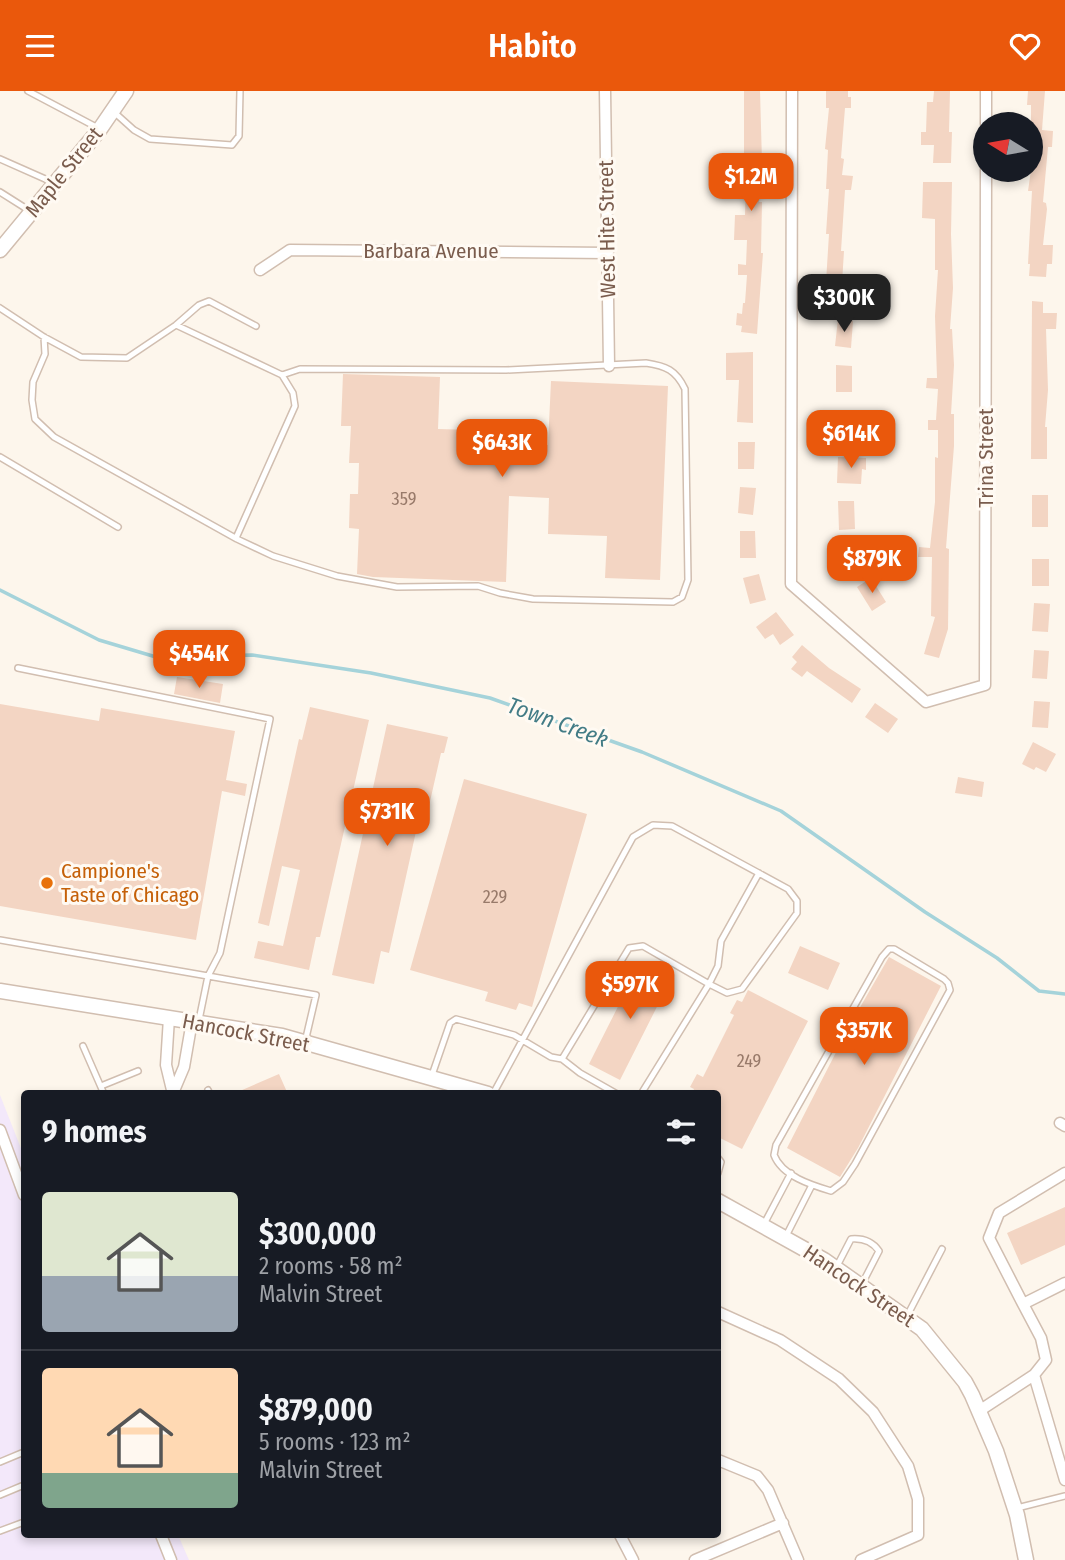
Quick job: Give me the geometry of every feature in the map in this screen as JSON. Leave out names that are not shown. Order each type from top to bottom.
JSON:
[{"type":"street","name":"Maple Street","points":[[0,250],[100,129],[126,91]]},
{"type":"street","name":"West Hite Street","points":[[606,91],[609,366]]},
{"type":"street","name":"Trina Street","points":[[792,91],[791,584],[926,702],[985,685],[986,182]]},
{"type":"street","points":[[986,91],[986,112]]},
{"type":"street","name":"Barbara Avenue","points":[[260,270],[290,250],[608,253]]},
{"type":"street","name":"Hancock Street","points":[[0,991],[282,1036],[475,1090]]},
{"type":"street","points":[[169,1018],[166,1065],[170,1090]]},
{"type":"street","points":[[172,1090],[184,1067],[195,1022]]},
{"type":"street","points":[[0,1130],[21,1187]]},
{"type":"street","points":[[979,1411],[1034,1375],[1046,1360],[1041,1338],[989,1238],[999,1213],[1065,1173]]},
{"type":"street","name":"Hancock Street","points":[[721,1203],[836,1268],[922,1329],[965,1382],[979,1411],[996,1451],[1015,1509],[1026,1560]]},
{"type":"street","points":[[1023,1304],[1065,1283]]},
{"type":"street","points":[[721,1313],[780,1340],[839,1379],[873,1412],[908,1466],[918,1499],[918,1535],[861,1560]]},
{"type":"street","points":[[1034,1375],[1065,1480]]},
{"type":"street","points":[[721,1461],[757,1476],[768,1490],[798,1560]]},
{"type":"street","points":[[695,1560],[783,1523]]},
{"type":"street","points":[[162,1538],[171,1560]]},
{"type":"street","points":[[623,1538],[634,1560]]},
{"type":"lane","points":[[28,91],[100,129]]},
{"type":"lane","points":[[112,111],[134,130],[150,139],[232,145],[239,137],[240,91]]},
{"type":"lane","points":[[0,159],[55,183]]},
{"type":"lane","points":[[0,192],[31,212]]},
{"type":"lane","points":[[0,308],[81,357],[127,358],[209,301],[256,325]]},
{"type":"lane","points":[[176,325],[282,375],[293,393],[295,406],[236,538]]},
{"type":"lane","points":[[44,337],[45,353],[33,382],[35,419],[54,437],[236,538],[273,555],[326,573],[397,587],[478,586],[533,599],[673,602],[682,597],[688,580],[685,389],[679,376],[665,366],[646,363],[506,370],[300,369],[282,375]]},
{"type":"lane","points":[[0,457],[118,527]]},
{"type":"lane","points":[[18,668],[270,719],[220,953],[208,976],[195,1022]]},
{"type":"lane","points":[[492,1090],[523,1041],[633,837],[653,825],[672,826],[788,889],[797,901],[797,913],[741,989],[727,993],[643,946],[629,948],[562,1059]]},
{"type":"lane","points":[[643,1090],[709,984],[718,966],[721,941],[758,873]]},
{"type":"lane","points":[[0,940],[316,995],[305,1042]]},
{"type":"lane","points":[[889,949],[894,949],[944,979],[950,990],[843,1182],[831,1191],[812,1185],[791,1173],[777,1161],[774,1155],[776,1145],[882,957],[889,949]]},
{"type":"lane","points":[[431,1078],[450,1023],[456,1019],[514,1035],[551,1056],[562,1059],[610,1090]]},
{"type":"lane","points":[[83,1046],[102,1090]]},
{"type":"lane","points":[[101,1086],[138,1071]]},
{"type":"lane","points":[[762,1226],[791,1173]]},
{"type":"lane","points":[[785,1238],[812,1185]]},
{"type":"lane","points":[[836,1268],[851,1239],[859,1238],[874,1244],[879,1251],[861,1286]]},
{"type":"lane","points":[[906,1318],[942,1249]]},
{"type":"lane","points":[[0,1462],[21,1454]]},
{"type":"lane","points":[[0,1495],[21,1486]]},
{"type":"lane","points":[[1015,1509],[1065,1496]]},
{"type":"lane","points":[[0,1531],[21,1523]]},
{"type":"shaded area","points":[[0,1095],[21,1148],[21,1538],[179,1538],[189,1560],[0,1560]]},
{"type":"building","points":[[744,91],[760,91],[762,162],[759,202],[762,202],[763,253],[757,334],[741,332],[742,326],[736,325],[737,313],[742,314],[745,303],[747,275],[738,275],[738,264],[746,265],[747,240],[734,240],[735,215],[745,215],[746,175],[736,175],[738,160],[744,161]]},
{"type":"building","points":[[826,91],[848,91],[848,97],[851,97],[851,108],[845,108],[841,158],[844,159],[842,175],[853,176],[851,190],[845,190],[842,283],[826,282],[829,189],[826,189],[828,150],[825,149],[829,108],[826,108]]},
{"type":"building","points":[[934,91],[950,91],[951,163],[933,163],[934,145],[921,145],[921,132],[926,132],[927,102],[933,102]]},
{"type":"building","points":[[1028,91],[1045,91],[1043,117],[1043,112],[1031,112],[1031,105],[1027,105]]},
{"type":"building","points":[[1043,130],[1053,131],[1052,147],[1048,147],[1043,202],[1046,203],[1047,209],[1043,245],[1053,245],[1052,264],[1047,264],[1046,277],[1029,276],[1032,191],[1028,191],[1029,182],[1043,182]]},
{"type":"building","points":[[923,182],[952,182],[953,288],[950,329],[954,365],[951,414],[954,414],[954,446],[946,548],[949,549],[948,629],[939,658],[924,654],[935,617],[931,616],[932,557],[918,557],[919,547],[930,548],[935,502],[935,457],[938,458],[938,430],[928,430],[928,420],[936,420],[938,389],[926,388],[927,378],[937,378],[935,316],[938,270],[935,270],[935,219],[922,218]]},
{"type":"building","points":[[1032,301],[1043,302],[1043,313],[1057,313],[1056,329],[1046,329],[1047,459],[1031,459]]},
{"type":"building","points":[[838,319],[853,321],[851,348],[835,346]]},
{"type":"building","points":[[753,352],[753,423],[737,422],[739,380],[726,380],[726,353]]},
{"type":"building","points":[[836,365],[852,366],[852,392],[836,392]]},
{"type":"building","points":[[343,374],[440,377],[438,429],[508,431],[507,443],[548,445],[551,381],[668,386],[660,580],[605,578],[607,536],[548,534],[549,498],[509,496],[506,582],[373,577],[357,574],[359,529],[349,528],[350,494],[358,494],[359,463],[349,463],[351,426],[341,426]]},
{"type":"building","points":[[839,412],[855,415],[851,440],[835,438]]},
{"type":"building","points":[[738,442],[755,442],[754,469],[738,469]]},
{"type":"building","points":[[838,457],[866,458],[866,470],[862,469],[861,484],[837,483]]},
{"type":"building","points":[[740,487],[756,488],[753,515],[738,513]]},
{"type":"building","points":[[1032,495],[1048,495],[1048,527],[1032,527]]},
{"type":"building","points":[[838,501],[854,501],[855,529],[839,530]]},
{"type":"building","points":[[740,531],[755,531],[756,558],[740,558]]},
{"type":"building","points":[[857,544],[862,566],[846,570],[841,548]]},
{"type":"building","points":[[1032,559],[1049,559],[1049,586],[1032,586]]},
{"type":"building","points":[[759,574],[766,600],[750,604],[743,578]]},
{"type":"building","points":[[871,578],[886,602],[872,611],[857,587]]},
{"type":"building","points":[[1034,603],[1050,604],[1048,632],[1032,631]]},
{"type":"building","points":[[776,612],[794,635],[780,645],[773,634],[765,639],[756,627]]},
{"type":"building","points":[[802,645],[829,668],[861,689],[852,703],[807,671],[802,677],[791,669],[797,662],[792,657]]},
{"type":"building","points":[[1034,650],[1049,651],[1047,679],[1032,678]]},
{"type":"building","points":[[177,677],[223,684],[220,703],[174,694]]},
{"type":"building","points":[[1034,701],[1050,702],[1048,728],[1032,727]]},
{"type":"building","points":[[875,703],[898,719],[888,733],[865,717]]},
{"type":"building","points":[[0,704],[99,721],[101,708],[235,731],[226,780],[247,784],[245,796],[222,791],[196,940],[0,906]]},
{"type":"building","points":[[310,707],[369,720],[320,937],[316,937],[309,970],[254,958],[258,941],[283,946],[300,870],[282,866],[269,926],[258,923],[299,739],[302,740]]},
{"type":"building","points":[[387,724],[448,737],[444,753],[441,753],[426,819],[419,818],[389,953],[381,951],[374,984],[332,975]]},
{"type":"building","points":[[1033,742],[1056,754],[1046,772],[1022,764]]},
{"type":"building","points":[[958,777],[984,782],[982,797],[955,793]]},
{"type":"building","points":[[464,779],[587,814],[532,1007],[519,1003],[516,1010],[485,1001],[488,992],[410,970]]},
{"type":"building","points":[[800,946],[840,963],[828,990],[788,973]]},
{"type":"building","points":[[889,957],[941,986],[858,1148],[840,1177],[787,1148],[851,1023]]},
{"type":"building","points":[[640,963],[671,979],[620,1080],[589,1064]]},
{"type":"building","points":[[748,990],[808,1021],[742,1149],[721,1138],[721,1090],[694,1090],[690,1087],[697,1074],[703,1077],[734,1015],[730,1013],[737,1000],[742,1002]]},
{"type":"building","points":[[279,1074],[286,1090],[242,1090]]},
{"type":"building","points":[[1065,1207],[1065,1245],[1021,1265],[1007,1233]]},
{"type":"waterway","name":"Town Creek","points":[[0,590],[99,640],[156,657],[252,655],[371,673],[490,698],[642,752],[781,811],[925,912],[997,958],[1039,991],[1065,994]]},
{"type":"place","name":"Campione's Taste of Chicago","points":[[47,883]]}]
